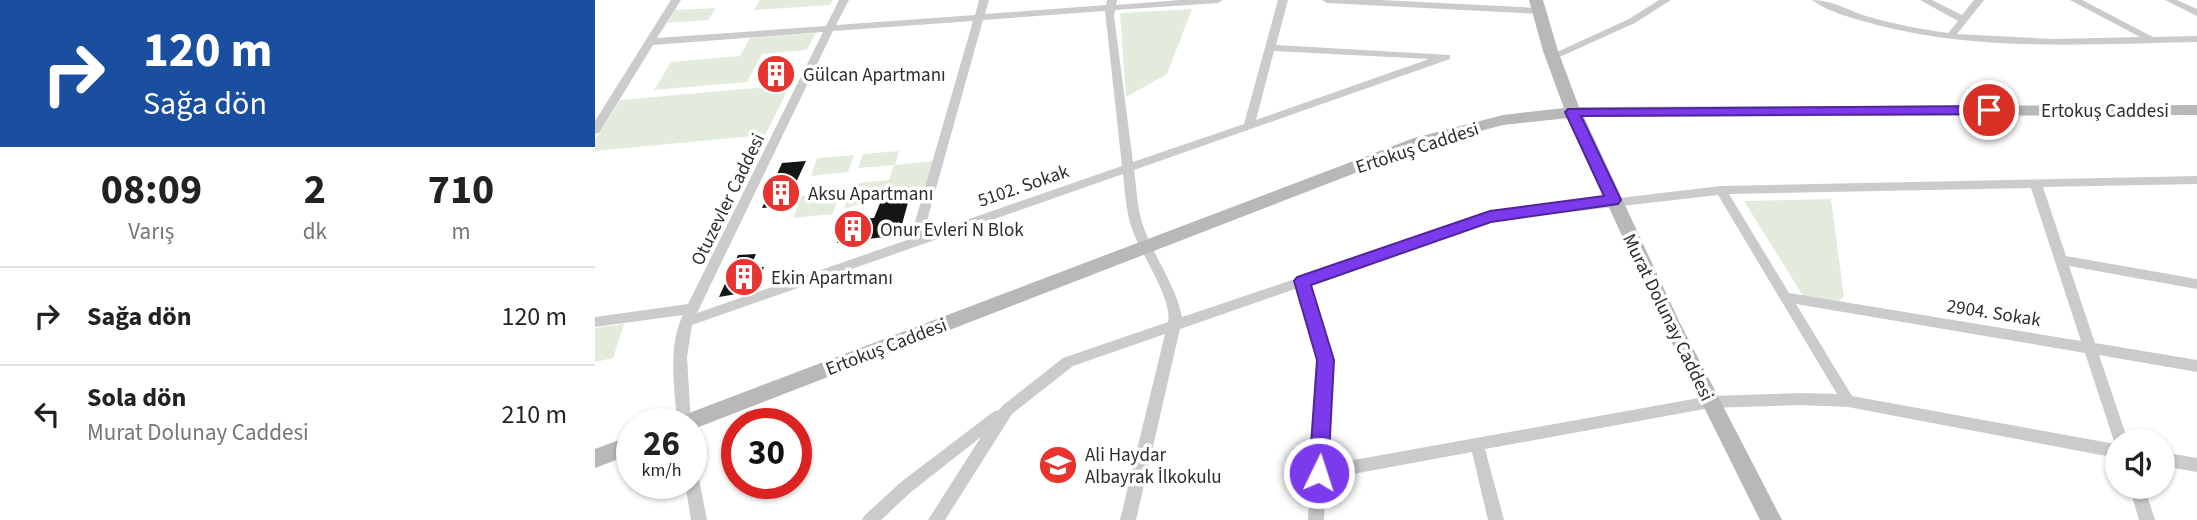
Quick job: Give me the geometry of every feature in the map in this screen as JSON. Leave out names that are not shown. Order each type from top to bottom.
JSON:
[{"type":"main road","name":"Murat Dolunay Caddesi","points":[[1537,5],[1551,57],[1572,112],[1656,295],[1771,520]]},
{"type":"main road","name":"Ertokuş Caddesi","points":[[707,414],[1442,135],[1503,120],[1572,112],[2197,110]]},
{"type":"main road","points":[[595,459],[616,450]]},
{"type":"street","points":[[595,130],[676,0]]},
{"type":"street","name":"Otuzevler Caddesi","points":[[683,408],[680,357],[689,315],[844,0]]},
{"type":"street","points":[[915,243],[984,0]]},
{"type":"street","points":[[649,43],[979,18],[1111,4],[1218,0]]},
{"type":"street","points":[[1249,126],[1283,0]]},
{"type":"street","points":[[1327,0],[1537,5]]},
{"type":"street","points":[[1551,57],[1632,22],[1666,0]]},
{"type":"street","points":[[1817,0],[1873,21],[1950,37],[2001,41],[2197,39]]},
{"type":"street","points":[[1833,7],[1842,0]]},
{"type":"street","points":[[1925,0],[1964,20]]},
{"type":"street","points":[[1950,37],[1979,0]]},
{"type":"street","points":[[2075,0],[2153,40]]},
{"type":"street","points":[[2170,0],[2197,13]]},
{"type":"street","points":[[1111,4],[1134,216],[1143,247],[1173,304],[1175,325],[1128,520]]},
{"type":"street","name":"5102. Sokak","points":[[595,322],[689,315],[915,243],[1446,57],[1271,48]]},
{"type":"street","points":[[870,520],[926,471],[1068,362],[1490,216],[1613,200],[1721,190],[2197,180]]},
{"type":"street","points":[[2036,185],[2117,429]]},
{"type":"street","points":[[1721,190],[1848,401]]},
{"type":"street","points":[[2060,260],[2197,284]]},
{"type":"street","points":[[1302,281],[1325,360],[1316,520]]},
{"type":"street","name":"2904. Sokak","points":[[1785,297],[2197,366]]},
{"type":"street","points":[[1319,473],[1710,402],[1822,399],[1848,401],[2105,449]]},
{"type":"street","points":[[936,520],[1007,410]]},
{"type":"street","points":[[1476,444],[1496,520]]},
{"type":"street","points":[[2175,461],[2197,466]]},
{"type":"street","points":[[695,499],[699,520]]},
{"type":"street","points":[[2140,499],[2147,520]]},
{"type":"green space","points":[[760,0],[833,0],[830,5],[754,10]]},
{"type":"green space","points":[[716,8],[708,20],[667,23],[675,10]]},
{"type":"green space","points":[[1192,9],[1167,74],[1126,97],[1120,13]]},
{"type":"green space","points":[[816,33],[807,50],[762,54],[747,82],[654,90],[671,62],[740,56],[750,38]]},
{"type":"green space","points":[[790,85],[765,135],[595,151],[595,140],[620,100]]},
{"type":"green space","points":[[899,151],[895,165],[933,161],[923,194],[883,196],[844,209],[852,184],[889,180],[894,165],[858,168],[863,154]]},
{"type":"green space","points":[[854,155],[848,172],[811,176],[817,158]]},
{"type":"green space","points":[[840,193],[833,214],[793,218],[802,196]]},
{"type":"green space","points":[[1831,199],[1844,297],[1838,302],[1803,296],[1744,201]]},
{"type":"green space","points":[[624,324],[613,358],[595,362],[595,328]]},
{"type":"building","name":"Aksu Apartmanı","points":[[806,161],[785,206],[762,208],[782,163]]},
{"type":"building","points":[[909,199],[899,235],[837,243],[846,219],[874,218],[881,201]]},
{"type":"building","name":"Ekin Apartmanı","points":[[756,254],[750,268],[764,267],[754,291],[719,297],[738,255]]},
{"type":"place","name":"Gülcan Apartmanı","points":[[776,74]]},
{"type":"place","name":"Aksu Apartmanı","points":[[781,193]]},
{"type":"place","name":"Onur Evleri N Blok","points":[[853,229]]},
{"type":"place","name":"Ekin Apartmanı","points":[[744,277]]},
{"type":"place","name":"Ali Haydar Albayrak İlkokulu","points":[[1058,465]]},
{"type":"route","points":[[1319,473],[1325,360],[1302,281],[1490,216],[1613,200],[1572,112],[1989,110]]}]
